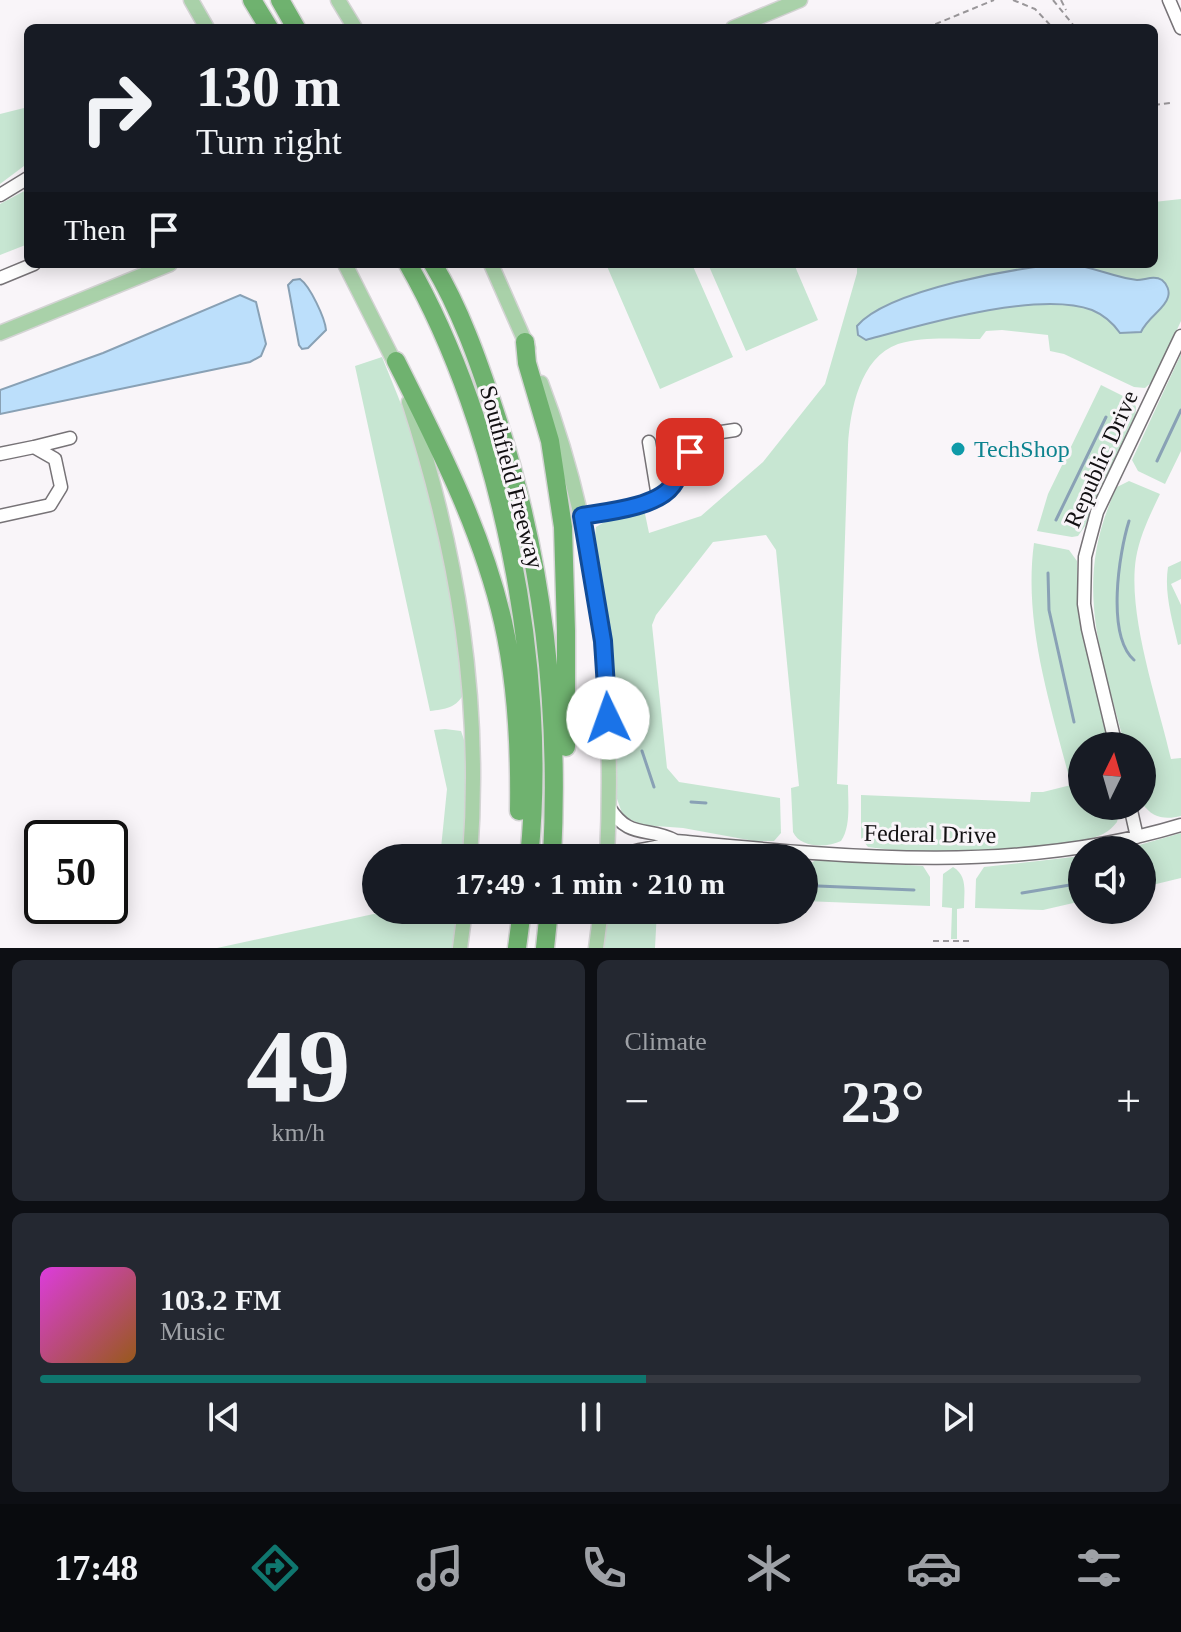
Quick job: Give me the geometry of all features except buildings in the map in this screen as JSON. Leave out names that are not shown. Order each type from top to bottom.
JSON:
[{"type":"highway","points":[[252,0],[267,24]]},
{"type":"highway","points":[[280,0],[294,24]]},
{"type":"highway","name":"Southfield Freeway","points":[[410,268],[438,326],[473,417],[511,554],[528,663],[533,777],[530,844]]},
{"type":"highway","name":"Southfield Freeway","points":[[435,268],[465,331],[490,396],[513,465],[536,563],[550,663],[553,713],[553,844]]},
{"type":"highway","points":[[525,342],[527,363],[550,441],[563,527],[566,631],[564,844]]},
{"type":"highway","points":[[396,361],[451,473],[490,574],[503,621],[518,729],[518,844]]},
{"type":"highway","points":[[517,948],[520,924]]},
{"type":"main road","points":[[191,0],[205,24]]},
{"type":"main road","points":[[338,0],[353,24]]},
{"type":"main road","points":[[743,24],[800,0]]},
{"type":"main road","points":[[0,333],[160,268]]},
{"type":"main road","points":[[347,268],[396,361],[441,506],[464,626],[473,713],[470,844]]},
{"type":"main road","points":[[493,268],[561,437],[582,516],[603,641],[608,844]]},
{"type":"main road","points":[[460,948],[463,924]]},
{"type":"main road","points":[[596,948],[599,924]]},
{"type":"street","points":[[1169,0],[1181,28]]},
{"type":"street","points":[[0,195],[24,180]]},
{"type":"street","points":[[0,278],[24,268]]},
{"type":"street","name":"Republic Drive","points":[[1113,732],[1084,604],[1085,557],[1097,512],[1181,336]]},
{"type":"street","points":[[582,516],[636,505],[658,497],[672,486],[690,452],[688,437],[735,430]]},
{"type":"street","points":[[0,454],[70,438]]},
{"type":"street","points":[[649,442],[658,497]]},
{"type":"street","points":[[0,516],[50,505],[61,487],[55,459],[34,447]]},
{"type":"street","name":"Federal Drive","points":[[609,807],[617,820],[632,830],[665,835],[676,841],[755,849],[958,859],[1068,850]]},
{"type":"street","name":"Federal Drive","points":[[1141,836],[1181,825]]},
{"type":"street","name":"Federal Drive","points":[[670,844],[676,841]]},
{"type":"path","points":[[936,24],[994,0]]},
{"type":"path","points":[[1013,0],[1035,9],[1049,24]]},
{"type":"path","points":[[1053,0],[1068,15]]},
{"type":"path","points":[[1061,0],[1073,24]]},
{"type":"path","points":[[1158,104],[1170,103]]},
{"type":"path","points":[[933,941],[969,941]]},
{"type":"green space","points":[[24,108],[24,166],[0,184],[0,114]]},
{"type":"green space","points":[[24,191],[24,246],[0,255],[0,204]]},
{"type":"green space","points":[[1181,199],[1181,321],[1153,381],[1145,388],[1134,387],[1064,354],[1050,351],[1048,335],[1002,330],[986,331],[980,339],[929,339],[898,344],[874,360],[866,373],[851,417],[848,445],[837,784],[848,785],[848,822],[841,841],[829,845],[808,844],[793,832],[791,788],[799,786],[776,550],[766,535],[713,542],[656,615],[652,625],[667,768],[679,782],[780,798],[781,833],[774,841],[754,841],[683,828],[642,825],[623,816],[616,796],[611,669],[594,545],[596,527],[611,518],[644,509],[649,533],[701,516],[763,462],[825,384],[857,268],[1158,268],[1158,202]]},
{"type":"green space","points":[[608,268],[694,268],[733,357],[660,389]]},
{"type":"green space","points":[[710,268],[796,268],[818,320],[746,351]]},
{"type":"green space","points":[[1181,354],[1181,451],[1165,484],[1138,471],[1132,460]]},
{"type":"green space","points":[[382,357],[403,409],[429,490],[457,635],[464,693],[454,705],[430,711],[355,366]]},
{"type":"green space","points":[[1101,385],[1133,401],[1135,420],[1078,536],[1037,531],[1048,494]]},
{"type":"green space","points":[[1129,481],[1160,494],[1140,541],[1134,581],[1140,632],[1171,759],[1181,758],[1181,816],[1164,818],[1156,815],[1156,732],[1121,732],[1100,647],[1093,585],[1096,554],[1103,521],[1117,487]]},
{"type":"green space","points":[[1034,543],[1069,550],[1077,561],[1078,613],[1106,732],[1068,732],[1068,773],[1041,665],[1032,604]]},
{"type":"green space","points":[[1181,561],[1181,579],[1171,584],[1181,605],[1181,644],[1178,645],[1169,606],[1167,577],[1168,567]]},
{"type":"green space","points":[[434,730],[461,731],[465,745],[468,793],[465,844],[441,844],[447,789]]},
{"type":"green space","points":[[1068,786],[1068,820],[1117,822],[1111,829],[1096,836],[1068,836],[1068,844],[1022,849],[953,852],[891,850],[868,847],[861,838],[861,795],[1030,802],[1031,792]]},
{"type":"green space","points":[[1181,833],[1181,878],[1156,884],[1156,840]]},
{"type":"green space","points":[[1068,858],[1068,904],[1043,910],[975,908],[976,879],[984,867]]},
{"type":"green space","points":[[818,859],[923,866],[930,877],[930,906],[818,902]]},
{"type":"green space","points":[[953,867],[961,875],[964,890],[964,908],[957,909],[957,939],[951,939],[952,908],[942,907],[943,874]]},
{"type":"green space","points":[[362,917],[362,924],[457,924],[453,948],[217,948]]},
{"type":"green space","points":[[606,924],[656,924],[655,948],[603,948]]},
{"type":"water","points":[[1090,268],[1129,279],[1159,279],[1169,292],[1164,305],[1141,332],[1120,333],[1108,320],[1092,310],[1042,304],[979,312],[866,340],[858,335],[857,326],[896,301],[956,282],[1019,269]]},
{"type":"water","points":[[300,279],[316,303],[326,330],[308,348],[302,349],[288,285]]},
{"type":"water","points":[[240,295],[256,302],[266,344],[261,356],[250,362],[0,414],[0,390],[103,353]]},
{"type":"waterway","points":[[1157,461],[1181,410]]},
{"type":"waterway","points":[[1056,520],[1106,417]]},
{"type":"waterway","points":[[1129,521],[1119,572],[1117,613],[1125,648],[1134,660]]},
{"type":"waterway","points":[[1048,573],[1049,610],[1074,722]]},
{"type":"waterway","points":[[642,751],[654,787]]},
{"type":"waterway","points":[[691,802],[706,803]]},
{"type":"waterway","points":[[1022,893],[1068,885]]},
{"type":"waterway","points":[[818,886],[914,890]]},
{"type":"place","name":"TechShop","points":[[958,449]]},
{"type":"route","points":[[608,718],[603,641],[582,516],[651,501],[672,486],[690,452]]}]
